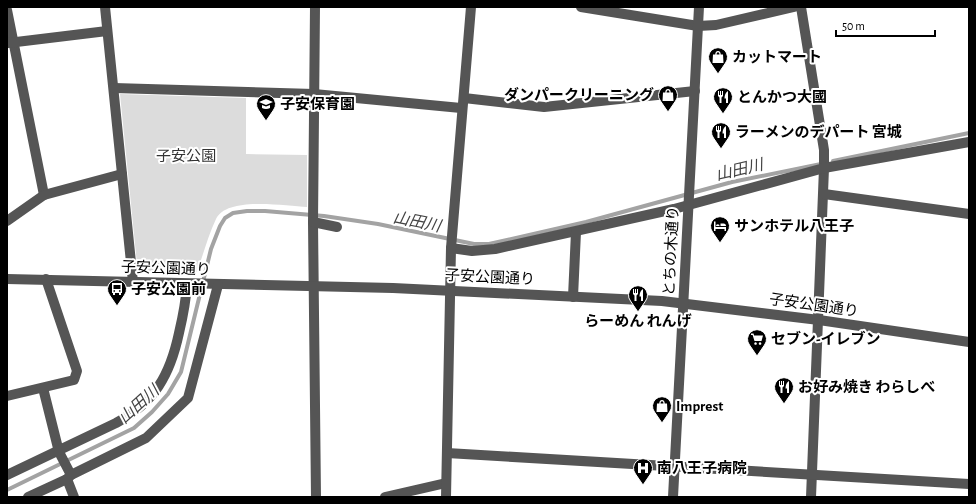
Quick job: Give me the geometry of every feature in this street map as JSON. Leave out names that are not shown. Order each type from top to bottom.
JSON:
[{"type":"street","points":[[105,7],[133,282]]},
{"type":"street","points":[[315,7],[314,222],[316,497]]},
{"type":"street","points":[[446,497],[451,246],[471,7]]},
{"type":"street","points":[[580,7],[698,26],[716,25],[794,7]]},
{"type":"street","name":"とちの木通り","points":[[673,497],[699,7]]},
{"type":"street","points":[[801,7],[824,154],[824,194],[811,497]]},
{"type":"street","points":[[7,10],[10,43],[44,195]]},
{"type":"street","points":[[10,43],[107,32]]},
{"type":"street","points":[[114,88],[314,94],[544,107],[695,91]]},
{"type":"street","points":[[451,246],[472,251],[495,249],[576,232],[689,204],[824,167],[969,142]]},
{"type":"street","points":[[7,221],[44,195],[122,174]]},
{"type":"street","points":[[824,194],[969,214]]},
{"type":"street","points":[[314,222],[337,227]]},
{"type":"street","points":[[573,297],[576,232]]},
{"type":"street","name":"子安公園通り","points":[[7,279],[191,284],[315,285],[450,290],[683,303],[819,320],[969,342]]},
{"type":"street","points":[[7,396],[74,380],[77,371],[46,280]]},
{"type":"street","points":[[7,475],[60,454],[129,416],[145,403],[156,391],[168,373],[191,284]]},
{"type":"street","points":[[28,497],[146,438],[188,398],[215,284]]},
{"type":"street","points":[[43,388],[60,454],[69,476],[74,497]]},
{"type":"street","points":[[447,453],[969,484]]},
{"type":"street","points":[[385,497],[446,483]]},
{"type":"green space","name":"子安公園","points":[[120,94],[246,98],[246,154],[307,155],[307,207],[257,204],[232,207],[222,212],[216,219],[197,272],[143,272],[137,264]]},
{"type":"waterway","name":"山田川","points":[[833,161],[969,133]]},
{"type":"waterway","name":"山田川","points":[[7,490],[134,428],[152,412],[168,394],[181,372],[211,249],[220,226],[225,218],[233,213],[265,211],[324,216],[378,224],[474,244],[489,244],[586,222],[732,182],[821,164]]},
{"type":"place","name":"カットマート","points":[[718,74]]},
{"type":"place","name":"ダンパークリーニング","points":[[668,112]]},
{"type":"place","name":"とんかつ大國","points":[[723,114]]},
{"type":"place","name":"子安保育園","points":[[266,121]]},
{"type":"place","name":"ラーメンのデパート 宮城","points":[[721,149]]},
{"type":"place","name":"サンホテル八王子","points":[[720,243]]},
{"type":"place","name":"子安公園前","points":[[117,306]]},
{"type":"place","name":"らーめん れんげ","points":[[638,312]]},
{"type":"place","name":"セブン-イレブン","points":[[757,356]]},
{"type":"place","name":"お好み焼き わらしべ","points":[[784,404]]},
{"type":"place","name":"Imprest","points":[[662,423]]},
{"type":"place","name":"南八王子病院","points":[[643,485]]}]
